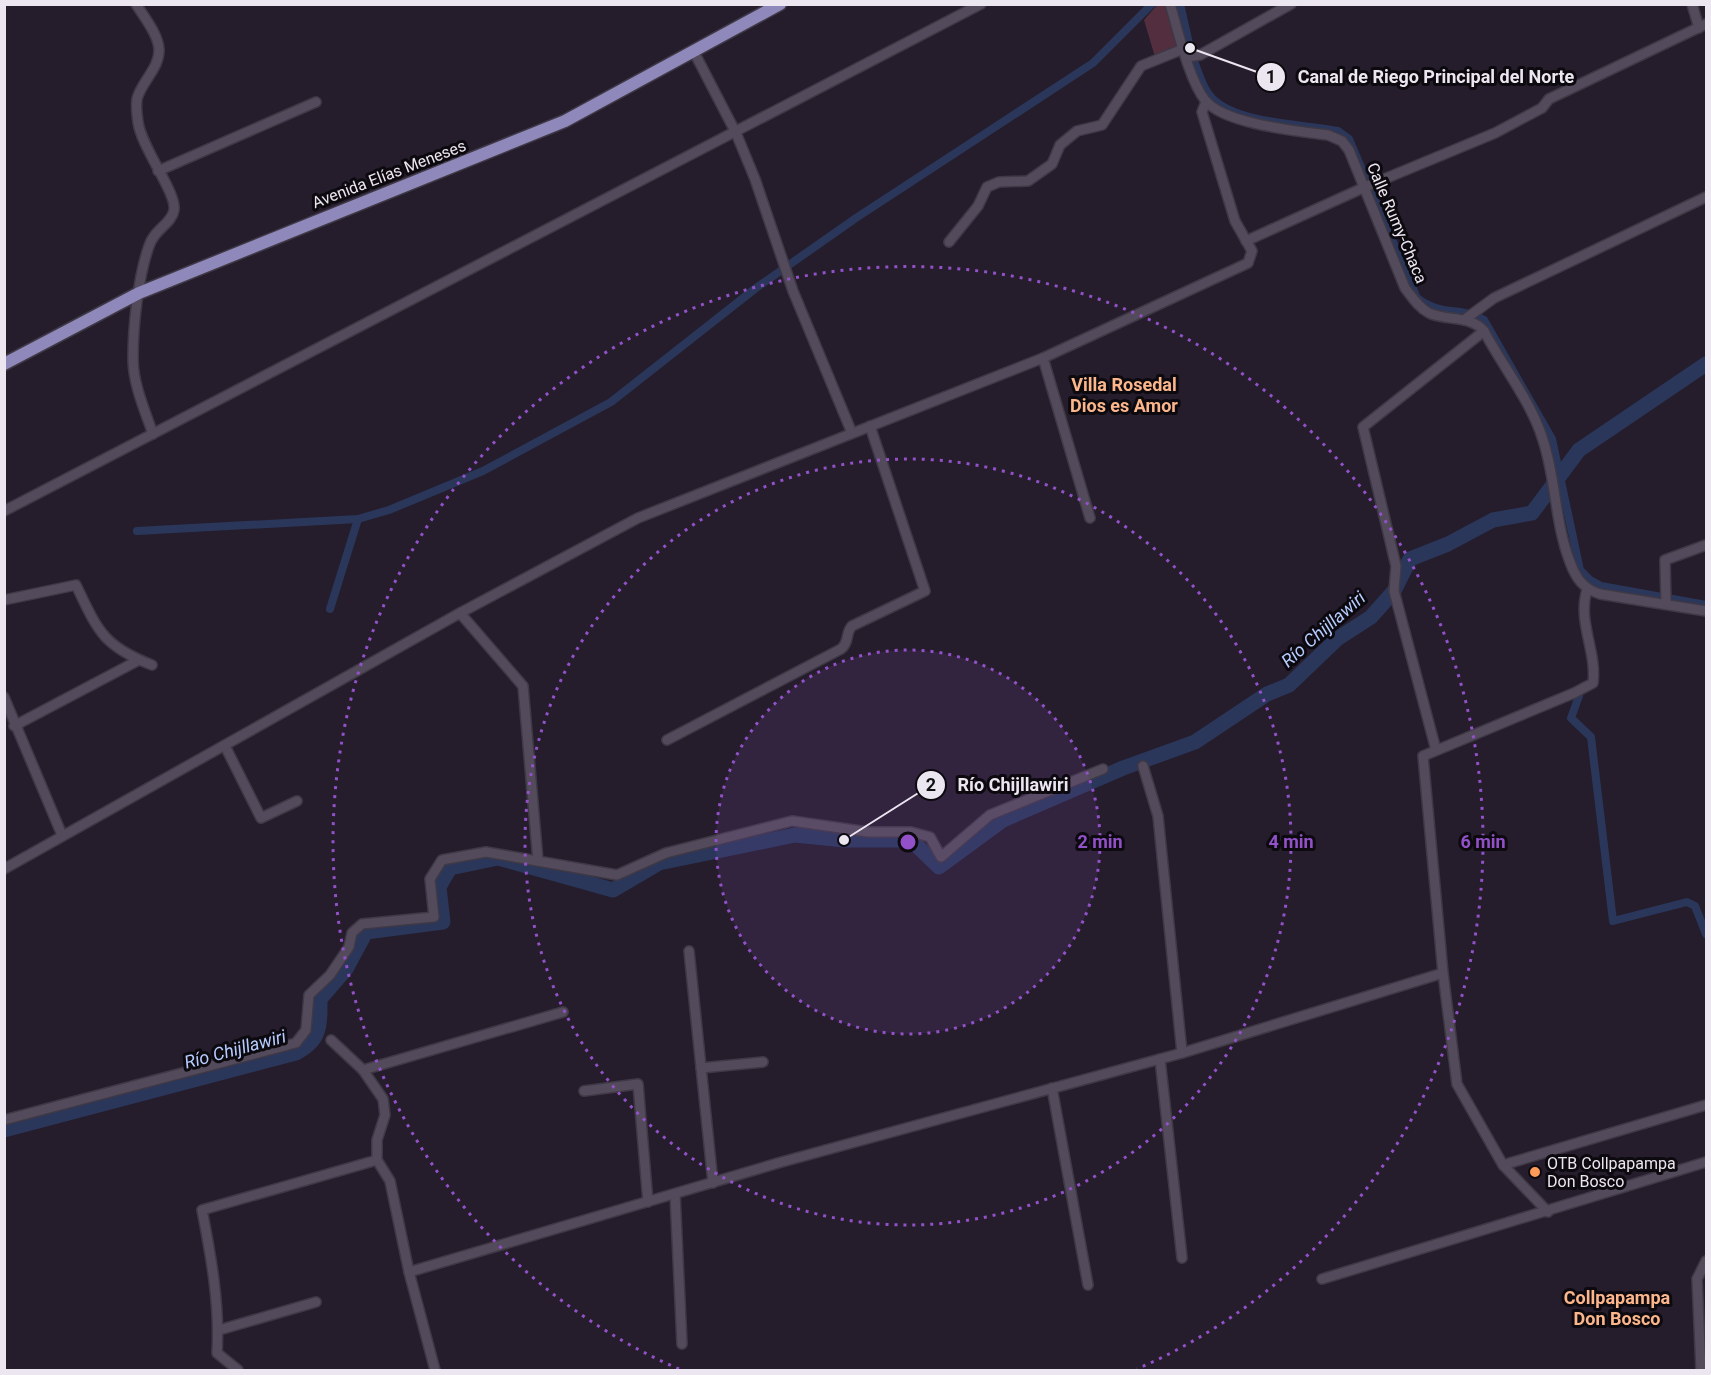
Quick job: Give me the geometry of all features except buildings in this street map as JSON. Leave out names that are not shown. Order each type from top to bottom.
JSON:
[{"type":"main road","name":"Avenida Elías Meneses","points":[[4,363],[139,293],[565,121],[780,4]]},
{"type":"street","points":[[136,4],[159,48],[157,61],[137,99],[141,138],[170,194],[174,211],[171,219],[154,233],[148,247],[139,293],[133,360],[142,402],[153,434]]},
{"type":"street","points":[[4,512],[981,4]]},
{"type":"street","points":[[4,869],[460,613],[638,518],[1043,358],[1248,263],[1252,251],[1235,221],[1202,112],[1206,102],[1185,53],[1170,4]]},
{"type":"street","points":[[949,242],[978,206],[987,187],[999,182],[1028,181],[1052,164],[1060,146],[1077,131],[1102,125],[1141,66],[1185,53],[1200,55],[1291,4]]},
{"type":"street","points":[[1246,241],[1370,185],[1495,133],[1542,108],[1549,99],[1703,26],[1692,4]]},
{"type":"street","points":[[694,52],[736,133],[787,274],[852,433]]},
{"type":"street","points":[[158,171],[316,102]]},
{"type":"street","name":"Calle Rumy-Chaca","points":[[1206,102],[1231,117],[1328,135],[1342,141],[1370,185],[1406,288],[1416,303],[1428,313],[1468,316],[1484,331]]},
{"type":"street","points":[[1468,316],[1494,298],[1707,197]]},
{"type":"street","points":[[1436,750],[1394,591],[1396,566],[1363,427],[1484,331],[1534,418],[1544,441],[1570,562],[1587,590],[1582,606],[1593,666],[1593,683],[1423,756],[1443,973],[1457,1084],[1503,1165],[1548,1212]]},
{"type":"street","points":[[1043,358],[1090,518]]},
{"type":"street","points":[[667,740],[841,649],[847,642],[848,630],[852,626],[925,591],[870,426]]},
{"type":"street","points":[[1666,598],[1665,560],[1707,545]]},
{"type":"street","points":[[4,600],[76,585],[98,631],[108,642],[152,665]]},
{"type":"street","points":[[1587,590],[1666,598],[1707,611]]},
{"type":"street","points":[[460,613],[523,686],[538,861]]},
{"type":"street","points":[[14,726],[139,660]]},
{"type":"street","points":[[4,697],[14,726],[62,836]]},
{"type":"street","points":[[225,746],[261,818],[297,801]]},
{"type":"street","points":[[1143,766],[1158,816],[1182,1053]]},
{"type":"street","points":[[4,1120],[296,1043],[306,1030],[309,995],[330,975],[349,947],[352,933],[362,924],[434,918],[430,879],[442,860],[486,852],[617,875],[666,853],[792,821],[868,832],[911,832],[930,837],[941,857],[990,815],[1103,769]]},
{"type":"street","points":[[689,951],[713,1183]]},
{"type":"street","points":[[409,1272],[713,1183],[1182,1053],[1443,973]]},
{"type":"street","points":[[363,1070],[563,1012]]},
{"type":"street","points":[[331,1040],[363,1070],[383,1099],[385,1115],[377,1140],[377,1160],[390,1181],[409,1272],[435,1371]]},
{"type":"street","points":[[1160,1059],[1182,1258]]},
{"type":"street","points":[[701,1068],[763,1062]]},
{"type":"street","points":[[584,1091],[638,1084],[648,1202]]},
{"type":"street","points":[[1052,1088],[1088,1285]]},
{"type":"street","points":[[1503,1165],[1707,1105]]},
{"type":"street","points":[[238,1371],[217,1353],[219,1330],[211,1255],[202,1210],[377,1160]]},
{"type":"street","points":[[1322,1279],[1707,1162]]},
{"type":"street","points":[[675,1194],[682,1344]]},
{"type":"street","points":[[1701,1371],[1702,1277],[1707,1261]]},
{"type":"street","points":[[219,1330],[316,1302]]},
{"type":"shaded area","points":[[1157,5],[1166,5],[1179,47],[1155,57],[1144,20]]},
{"type":"waterway","points":[[137,531],[358,519],[389,510],[483,471],[611,402],[756,288],[856,218],[1093,63],[1152,4]]},
{"type":"waterway","points":[[1180,4],[1190,48]]},
{"type":"waterway","points":[[1194,61],[1207,91],[1224,107],[1239,114],[1272,122],[1338,131],[1349,139],[1417,298],[1443,310],[1467,313],[1484,320],[1552,439],[1580,570],[1590,580],[1601,586],[1706,605]]},
{"type":"waterway","name":"Río Chijllawiri","points":[[4,1130],[296,1053],[315,1037],[319,1025],[320,999],[346,969],[366,932],[443,922],[439,887],[450,868],[498,858],[613,890],[659,863],[795,835],[844,840],[911,840],[939,867],[1003,820],[1123,768],[1195,742],[1267,694],[1289,685],[1337,639],[1371,617],[1394,591],[1410,559],[1448,544],[1493,520],[1532,513],[1579,450],[1706,364]]},
{"type":"waterway","points":[[330,609],[358,519]]},
{"type":"waterway","points":[[1579,696],[1571,718],[1591,737],[1613,921],[1687,902],[1695,906],[1706,934]]},
{"type":"place","name":"Canal de Riego Principal del Norte","points":[[1190,48]]},
{"type":"place","name":"Río Chijllawiri","points":[[844,840]]},
{"type":"place","name":"OTB Collpapampa Don Bosco","points":[[1535,1172]]},
{"type":"district","name":"Villa Rosedal Dios es Amor","points":[[1124,394]]},
{"type":"district","name":"Collpapampa Don Bosco","points":[[1617,1307]]}]
